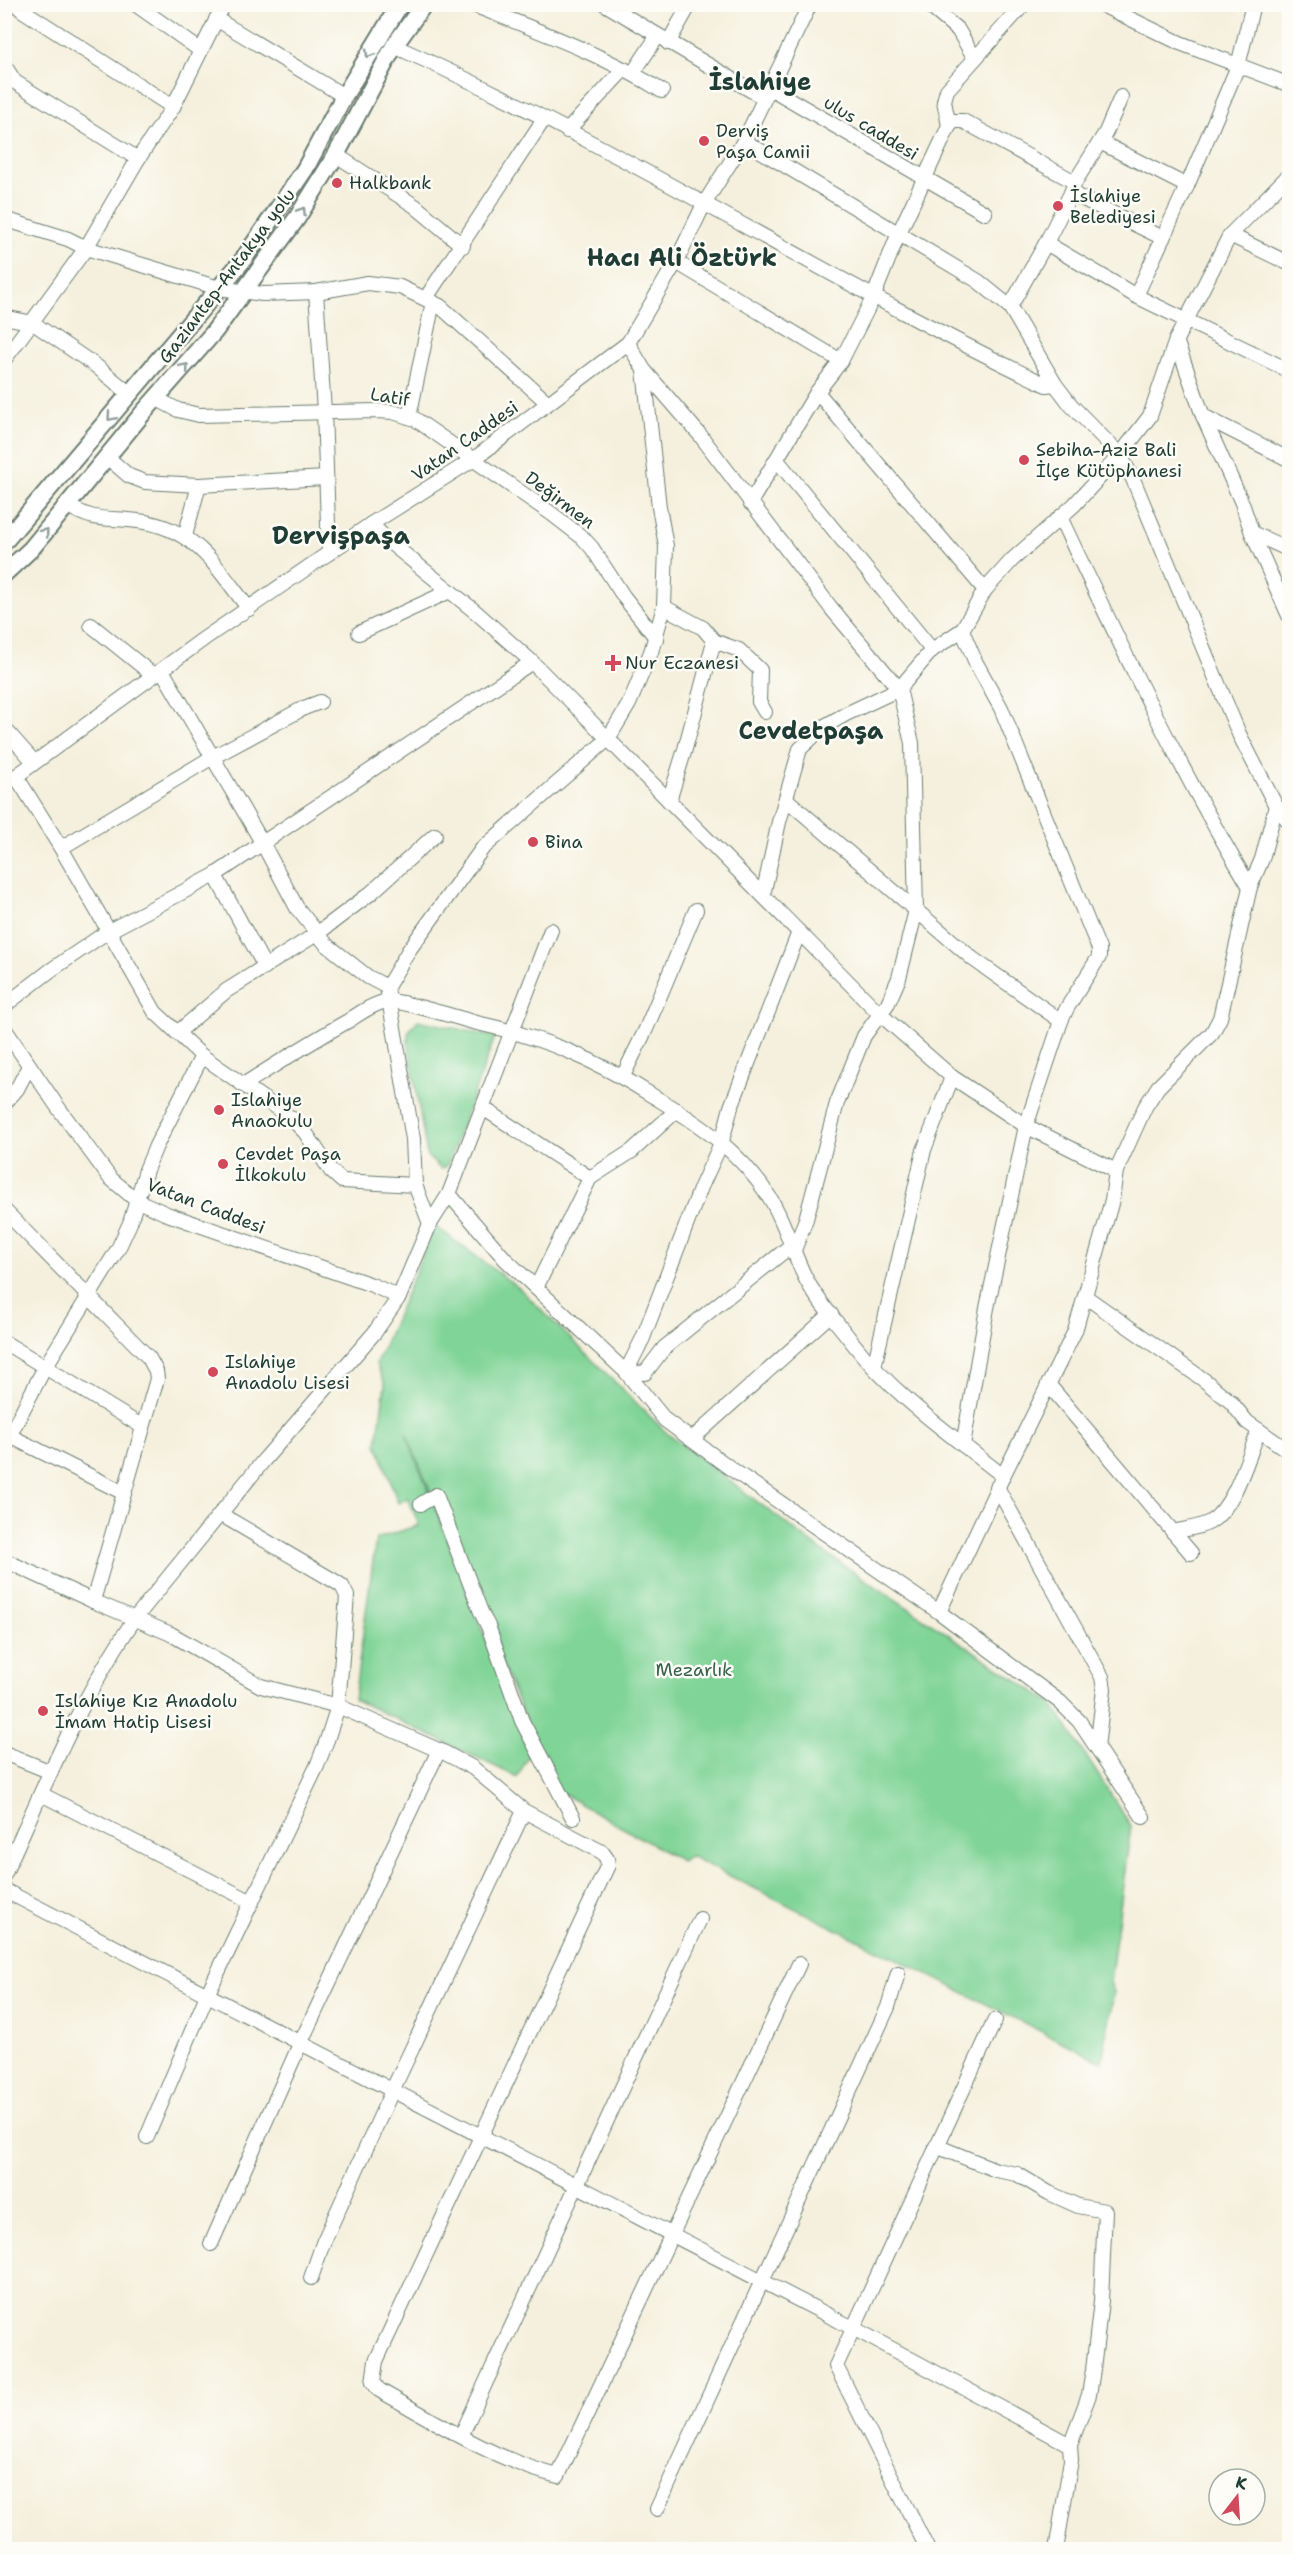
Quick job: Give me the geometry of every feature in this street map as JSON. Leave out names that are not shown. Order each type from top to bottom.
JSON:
[{"type":"main road","name":"Gaziantep-Antakya yolu","points":[[4,542],[219,288],[278,211],[305,169],[344,96],[400,4]]},
{"type":"main road","name":"Gaziantep-Antakya yolu","points":[[4,574],[31,549],[214,332],[297,218],[336,155],[394,46],[424,4]]},
{"type":"street","points":[[16,4],[173,107]]},
{"type":"street","points":[[135,4],[200,50]]},
{"type":"street","points":[[4,360],[86,248],[138,159],[173,107],[224,4]]},
{"type":"street","points":[[471,4],[564,41],[628,71],[662,91]]},
{"type":"street","name":"ulus caddesi","points":[[605,4],[663,40],[767,93],[985,213]]},
{"type":"street","points":[[567,131],[663,40],[690,4]]},
{"type":"street","name":"Vatan Caddesi","points":[[10,780],[205,638],[371,524],[474,459],[628,343],[676,262],[704,204],[744,141],[810,4]]},
{"type":"street","points":[[927,4],[958,30],[974,57]]},
{"type":"street","points":[[949,126],[944,101],[947,90],[974,57],[1024,4]]},
{"type":"street","points":[[1100,4],[1180,43],[1290,85]]},
{"type":"street","points":[[1136,296],[1187,186],[1238,66],[1253,4]]},
{"type":"street","points":[[216,19],[344,96]]},
{"type":"street","points":[[394,46],[567,131],[873,298],[1046,385],[1055,384]]},
{"type":"street","points":[[4,65],[15,82],[138,159]]},
{"type":"street","points":[[1010,307],[1046,243],[1073,188],[1106,132],[1121,97]]},
{"type":"street","points":[[409,417],[430,300],[544,119]]},
{"type":"street","points":[[750,502],[817,392],[841,361],[873,298],[923,179],[949,126],[954,121],[963,121],[1073,188],[1163,238]]},
{"type":"street","points":[[744,141],[978,281],[1010,307],[1055,384],[1071,405],[1120,455],[1133,479],[1239,734],[1276,806],[1290,823]]},
{"type":"street","points":[[1100,142],[1187,186]]},
{"type":"street","points":[[336,155],[415,206],[463,246]]},
{"type":"street","points":[[764,895],[800,748],[811,737],[846,714],[899,689],[932,650],[962,630],[985,591],[1012,560],[1060,517],[1120,455],[1150,416],[1176,340],[1230,235],[1290,174]]},
{"type":"street","points":[[4,219],[68,239],[86,248],[219,288],[263,294],[316,292],[368,283],[400,286],[430,300],[548,403]]},
{"type":"street","points":[[1230,235],[1290,264]]},
{"type":"street","points":[[1046,243],[1136,296],[1290,371]]},
{"type":"street","points":[[676,262],[841,361]]},
{"type":"street","points":[[316,292],[324,411],[328,553]]},
{"type":"street","points":[[4,317],[33,323],[96,366],[130,394]]},
{"type":"street","points":[[1176,340],[1203,416],[1290,618]]},
{"type":"street","points":[[626,1372],[645,1373],[664,1348],[793,1248],[806,1219],[837,1103],[864,1036],[888,1003],[898,978],[916,910],[912,743],[899,689],[831,608],[700,435],[644,370],[628,343]]},
{"type":"street","points":[[243,1085],[378,1003],[389,993],[409,950],[482,849],[608,740],[629,704],[657,639],[664,607],[666,546],[659,507],[644,370]]},
{"type":"street","points":[[817,392],[985,591]]},
{"type":"street","name":"Latif","points":[[156,399],[178,410],[199,415],[377,411],[409,417],[423,423],[474,459]]},
{"type":"street","points":[[1203,416],[1290,460]]},
{"type":"street","points":[[107,458],[129,476],[141,481],[199,485],[326,478]]},
{"type":"street","name":"Değirmen","points":[[474,459],[583,538],[657,639]]},
{"type":"street","points":[[777,460],[932,650]]},
{"type":"street","points":[[185,536],[199,485]]},
{"type":"street","points":[[68,505],[94,518],[143,522],[185,536],[201,548],[249,609]]},
{"type":"street","points":[[1060,517],[1134,674],[1218,833],[1250,887]]},
{"type":"street","points":[[371,524],[532,662],[880,1014],[952,1077],[1026,1126],[1116,1171]]},
{"type":"street","points":[[1252,533],[1290,550]]},
{"type":"street","points":[[359,633],[450,591]]},
{"type":"street","points":[[664,607],[703,628],[714,641],[740,650],[759,670],[759,702],[765,712]]},
{"type":"street","points":[[91,625],[157,673],[263,844],[297,908],[326,944],[346,962],[389,993],[440,1014],[513,1031],[574,1051],[623,1076],[677,1110],[722,1141],[744,1161],[770,1198],[807,1282],[831,1314],[874,1367],[918,1410],[963,1445],[1000,1481],[1102,1677],[1104,1689],[1097,1749]]},
{"type":"street","points":[[962,630],[976,663],[1001,708],[1099,949],[1097,963],[1061,1021],[1026,1126],[987,1308],[963,1445]]},
{"type":"street","points":[[669,801],[686,749],[714,641]]},
{"type":"street","points":[[4,1006],[51,969],[107,932],[215,875],[532,662]]},
{"type":"street","points":[[61,848],[211,759],[304,708],[320,702]]},
{"type":"street","points":[[4,728],[33,762]]},
{"type":"street","points":[[10,780],[61,848],[107,932],[155,1012],[202,1056],[291,1119],[305,1132],[331,1171],[342,1181],[415,1185]]},
{"type":"street","points":[[786,799],[973,958],[1061,1021]]},
{"type":"street","points":[[939,1612],[1000,1481],[1066,1352],[1086,1297],[1112,1200],[1116,1171],[1150,1097],[1212,1033],[1220,1018],[1250,887],[1262,858],[1276,806]]},
{"type":"street","points":[[177,1033],[226,991],[318,933],[371,893],[435,835]]},
{"type":"street","points":[[215,875],[265,967]]},
{"type":"street","points":[[623,1076],[646,1029],[696,910]]},
{"type":"street","points":[[4,1875],[51,1773],[105,1666],[136,1617],[264,1460],[375,1332],[399,1297],[430,1224],[449,1194],[551,930]]},
{"type":"street","points":[[626,1372],[643,1338],[701,1187],[722,1141],[731,1107],[799,932]]},
{"type":"street","points":[[389,993],[413,1139],[415,1185],[430,1224]]},
{"type":"street","name":"Vatan Caddesi","points":[[4,1028],[110,1178],[136,1200],[167,1214],[372,1285],[399,1297]]},
{"type":"street","points":[[124,1493],[6,1438],[45,1367],[118,1250],[130,1224],[136,1200],[156,1146],[202,1056]]},
{"type":"street","points":[[4,1104],[17,1089],[29,1066]]},
{"type":"street","points":[[874,1367],[924,1150],[952,1077]]},
{"type":"street","points":[[483,1108],[590,1178]]},
{"type":"street","points":[[536,1288],[590,1178],[633,1151],[677,1110]]},
{"type":"street","points":[[449,1194],[506,1259],[626,1372],[665,1420],[730,1468],[939,1612],[1060,1702],[1079,1721],[1143,1817]]},
{"type":"street","points":[[4,1210],[91,1296],[149,1358],[156,1371],[157,1379],[93,1601]]},
{"type":"street","points":[[1086,1297],[1204,1380],[1231,1402],[1247,1422],[1290,1452]]},
{"type":"street","points":[[692,1438],[831,1314]]},
{"type":"street","points":[[4,1341],[143,1427]]},
{"type":"street","points":[[1048,1384],[1191,1553]]},
{"type":"street","points":[[1173,1532],[1201,1526],[1222,1512],[1231,1497],[1258,1430]]},
{"type":"street","points":[[421,1504],[436,1495],[488,1626],[522,1720],[573,1818]]},
{"type":"street","points":[[147,2137],[207,1995],[317,1766],[338,1706],[347,1596],[345,1591],[336,1582],[220,1514]]},
{"type":"street","points":[[4,1560],[93,1601],[136,1617],[207,1653],[261,1686],[338,1706],[439,1750],[473,1768],[524,1811],[602,1852],[607,1859],[608,1865],[376,2361],[374,2382],[379,2390],[461,2436],[517,2463],[558,2476],[799,1965]]},
{"type":"street","points":[[211,2244],[300,2044],[439,1750]]},
{"type":"street","points":[[4,1753],[51,1773]]},
{"type":"street","points":[[41,1794],[252,1902]]},
{"type":"street","points":[[311,2278],[323,2243],[392,2091],[524,1811]]},
{"type":"street","points":[[4,1890],[761,2280],[1070,2445]]},
{"type":"street","points":[[461,2436],[700,1919]]},
{"type":"street","points":[[657,2509],[888,2007],[898,1973]]},
{"type":"street","points":[[928,2550],[836,2366],[995,2020]]},
{"type":"street","points":[[936,2146],[996,2170],[1017,2174],[1049,2193],[1078,2206],[1105,2211],[1101,2301],[1093,2370],[1089,2395],[1070,2445],[1071,2460],[1056,2550]]},
{"type":"green space","points":[[418,1020],[495,1037],[447,1166],[441,1169],[427,1156],[408,1041],[408,1032]]},
{"type":"green space","name":"Mezarlık","points":[[435,1226],[519,1288],[668,1434],[825,1553],[1052,1703],[1131,1826],[1110,1982],[1114,1992],[1102,2062],[690,1856],[681,1861],[554,1789],[406,1433],[530,1754],[517,1777],[354,1699],[376,1539],[419,1525],[408,1498],[398,1503],[377,1444],[385,1384],[376,1364]]},
{"type":"place","name":"Derviş Paşa Camii","points":[[704,141]]},
{"type":"place","name":"Halkbank","points":[[337,183]]},
{"type":"place","name":"İslahiye Belediyesi","points":[[1058,206]]},
{"type":"place","name":"Sebiha-Aziz Bali İlçe Kütüphanesi","points":[[1024,460]]},
{"type":"place","name":"Nur Eczanesi","points":[[613,663]]},
{"type":"place","name":"Bina","points":[[533,842]]},
{"type":"place","name":"Islahiye Anaokulu","points":[[219,1110]]},
{"type":"place","name":"Cevdet Paşa İlkokulu","points":[[223,1164]]},
{"type":"place","name":"Islahiye Anadolu Lisesi","points":[[213,1372]]},
{"type":"place","name":"Islahiye Kız Anadolu İmam Hatip Lisesi","points":[[43,1711]]},
{"type":"district","name":"İslahiye","points":[[760,82]]},
{"type":"district","name":"Hacı Ali Öztürk","points":[[682,258]]},
{"type":"district","name":"Dervişpaşa","points":[[341,536]]},
{"type":"district","name":"Cevdetpaşa","points":[[811,731]]}]
